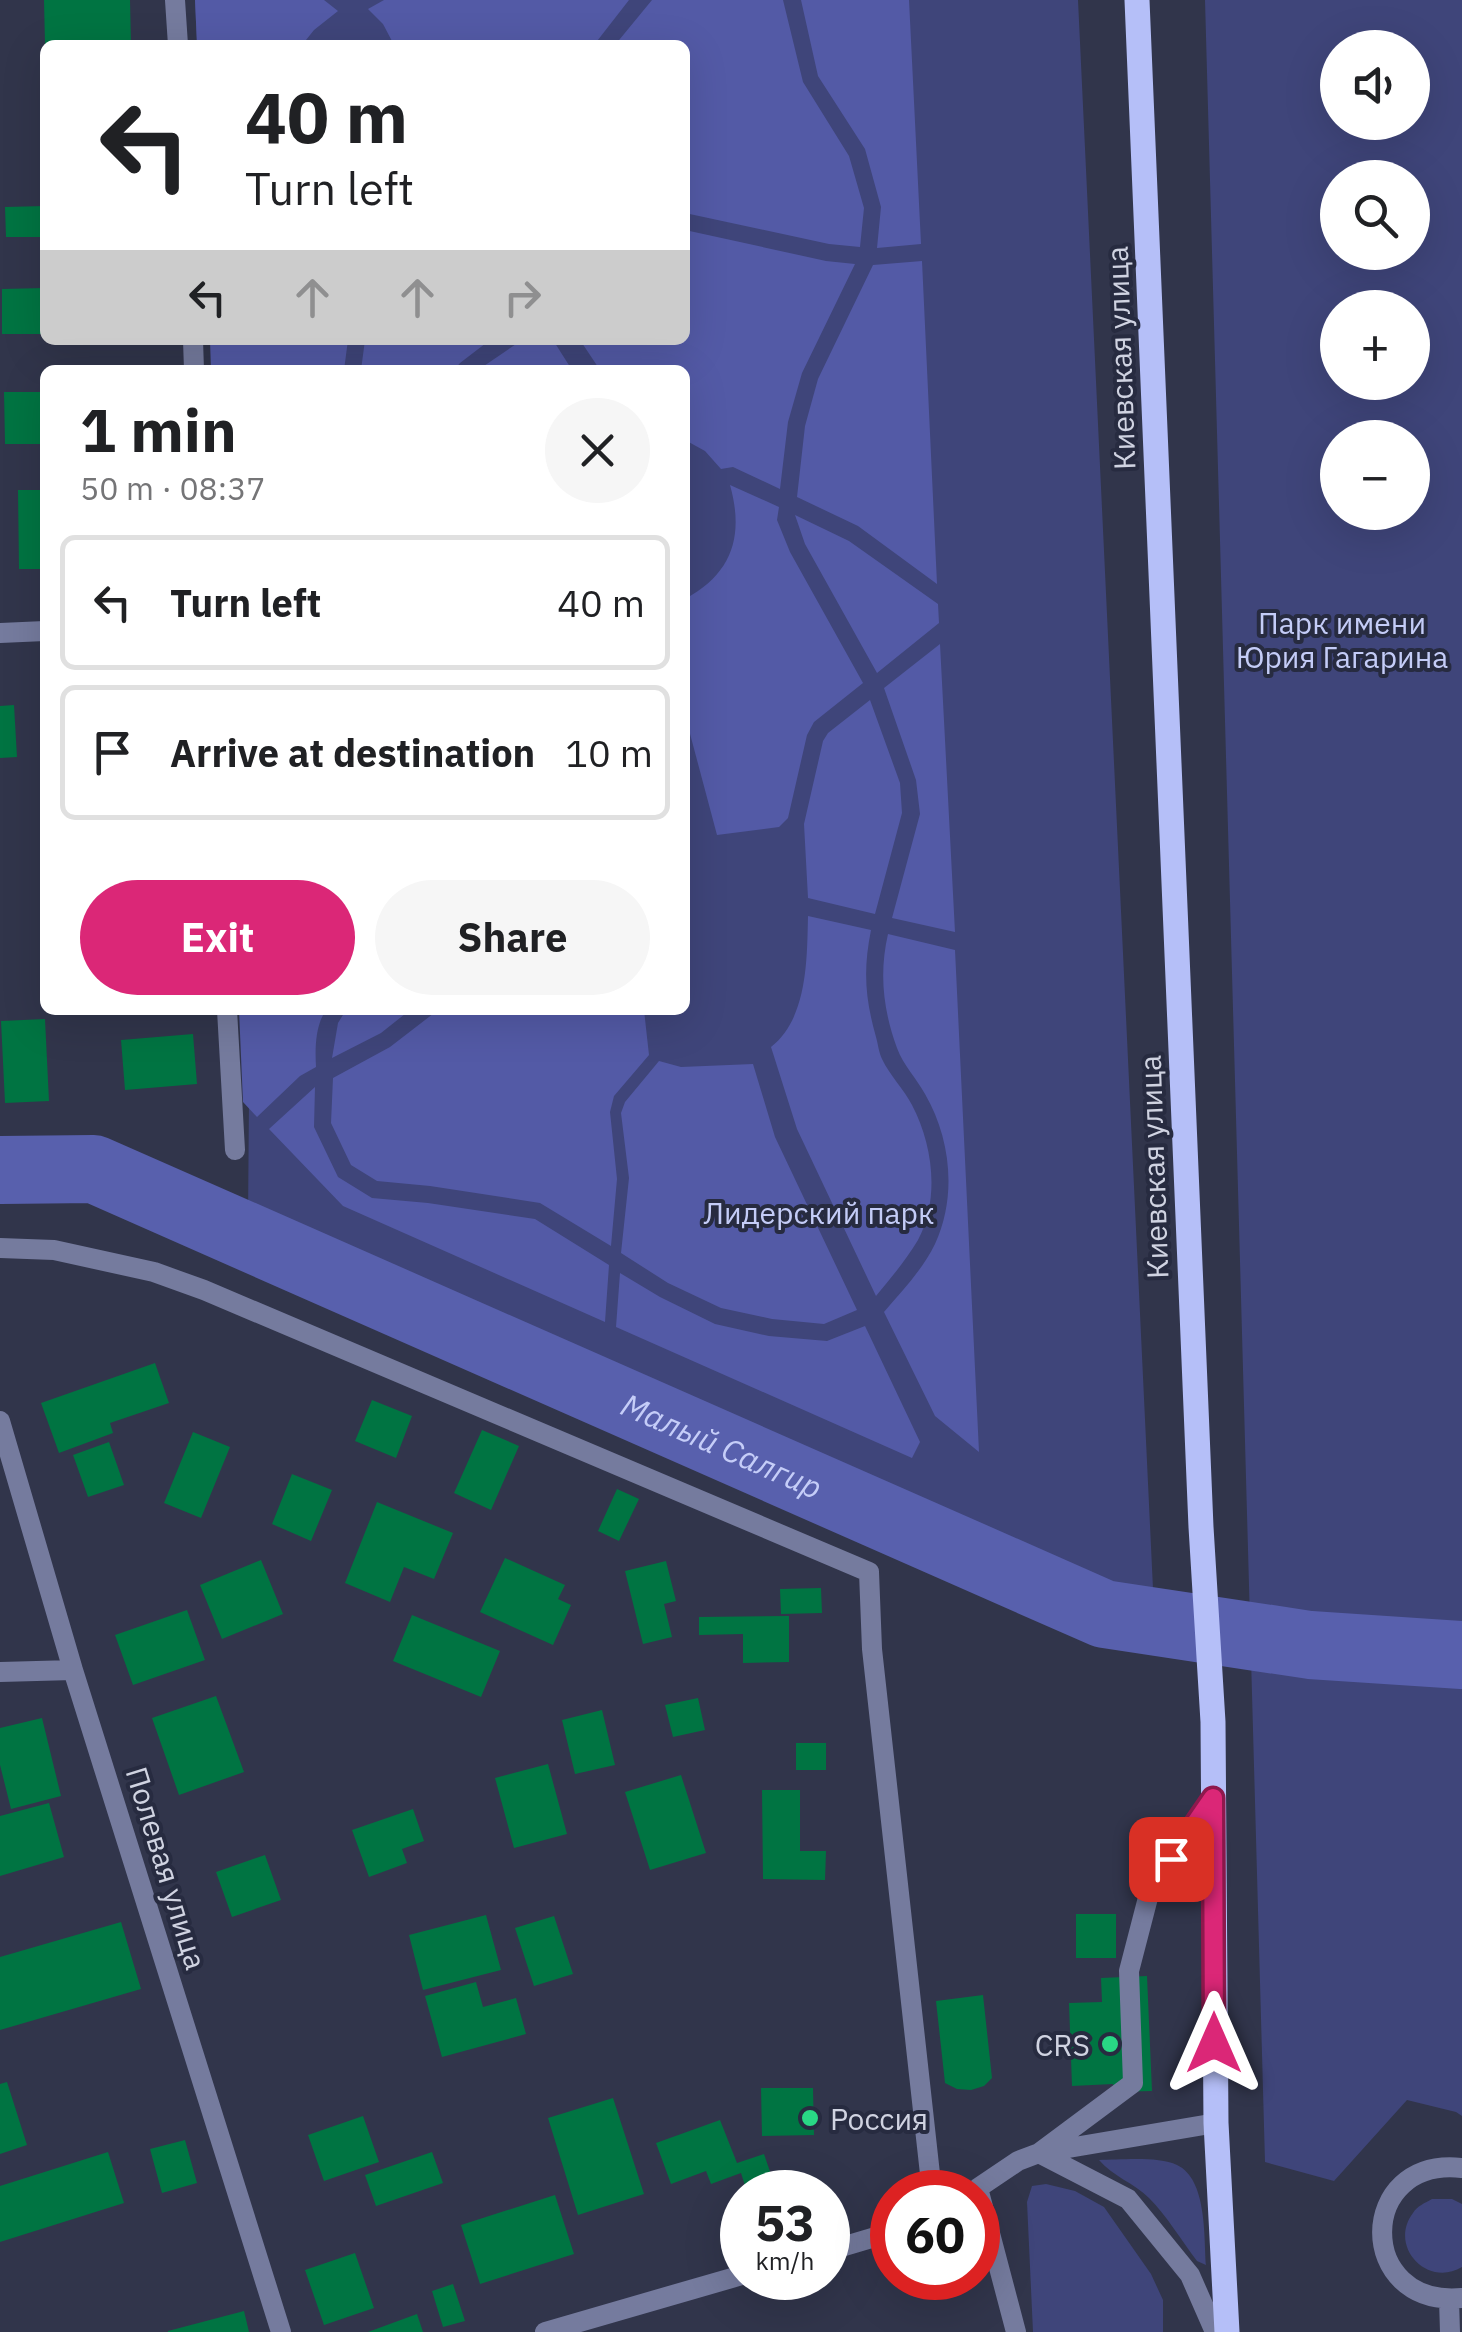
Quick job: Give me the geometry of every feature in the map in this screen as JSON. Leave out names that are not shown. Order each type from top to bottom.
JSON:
[{"type":"main road","name":"Киевская улица","points":[[1137,0],[1201,1527],[1213,1722],[1216,2122],[1228,2332]]},
{"type":"street","points":[[176,0],[178,40]]},
{"type":"street","points":[[0,634],[40,631]]},
{"type":"street","points":[[226,1015],[235,1150]]},
{"type":"street","points":[[0,1248],[54,1250],[154,1272],[204,1290],[869,1572],[872,1648],[930,2170]]},
{"type":"street","name":"Полевая улица","points":[[0,1421],[280,2332]]},
{"type":"street","points":[[0,1672],[74,1670]]},
{"type":"street","points":[[1039,2152],[1132,2082],[1128,1972],[1150,1890],[1213,1798]]},
{"type":"street","points":[[1000,2173],[1039,2152],[1216,2122]]},
{"type":"street","points":[[1039,2152],[1128,2199],[1190,2275],[1215,2332]]},
{"type":"street","points":[[1450,2332],[1455,2299],[1431,2298],[1401,2280],[1390,2267],[1380,2234],[1389,2200],[1399,2186],[1429,2168],[1462,2168]]},
{"type":"street","points":[[1000,2277],[1016,2332]]},
{"type":"street","points":[[545,2332],[720,2282]]},
{"type":"green space","name":"Лидерский парк","points":[[195,0],[1078,0],[1154,1610],[1111,1611],[381,1286],[312,1251],[245,1228],[249,1097],[245,1015],[690,1015],[690,365],[213,365],[212,345],[690,345],[690,40],[197,40]]},
{"type":"green space","name":"Парк имени Юрия Гагарина","points":[[1205,0],[1462,0],[1462,2116],[1407,2100],[1334,2181],[1265,2162]]},
{"type":"green space","points":[[1099,2160],[1160,2160],[1187,2172],[1202,2209],[1206,2265],[1197,2261],[1149,2198]]},
{"type":"green space","points":[[1046,2184],[1075,2191],[1104,2207],[1151,2274],[1163,2300],[1163,2332],[1033,2332],[1027,2202],[1032,2186]]},
{"type":"green space","points":[[1432,2199],[1452,2199],[1462,2204],[1462,2267],[1449,2272],[1425,2268],[1408,2250],[1405,2238],[1413,2213]]},
{"type":"shaded area","points":[[195,0],[324,0],[338,11],[306,40],[197,40]]},
{"type":"shaded area","points":[[384,0],[629,0],[598,40],[391,40],[368,9]]},
{"type":"shaded area","points":[[652,0],[783,0],[803,82],[849,156],[864,208],[860,247],[690,214],[690,40],[619,40]]},
{"type":"shaded area","points":[[801,0],[909,0],[921,244],[877,248],[881,207],[865,149],[818,76]]},
{"type":"shaded area","points":[[690,231],[855,264],[802,373],[788,422],[780,489],[733,467],[721,469],[705,451],[690,443],[690,365],[597,365],[583,345],[690,345]]},
{"type":"shaded area","points":[[922,261],[937,584],[858,526],[797,497],[805,426],[818,379],[873,265]]},
{"type":"shaded area","points":[[210,345],[347,345],[345,365],[211,365]]},
{"type":"shaded area","points":[[364,345],[483,345],[458,365],[362,365]]},
{"type":"shaded area","points":[[515,345],[556,345],[569,365],[485,365]]},
{"type":"shaded area","points":[[730,485],[779,507],[777,520],[790,552],[863,683],[814,722],[807,735],[788,818],[779,827],[717,835],[690,734],[690,596],[714,577],[731,551],[736,520]]},
{"type":"shaded area","points":[[795,515],[849,541],[938,604],[939,623],[877,673],[805,544]]},
{"type":"shaded area","points":[[940,644],[955,932],[892,918],[920,814],[916,780],[884,688]]},
{"type":"shaded area","points":[[870,700],[900,783],[902,813],[875,914],[808,898],[804,824],[823,741]]},
{"type":"shaded area","points":[[808,916],[871,930],[866,984],[879,1051],[912,1105],[929,1154],[931,1190],[925,1224],[908,1255],[876,1296],[797,1129],[771,1047],[783,1035],[799,1004],[806,968]]},
{"type":"shaded area","points":[[888,934],[955,950],[979,1452],[935,1416],[884,1312],[935,1244],[948,1187],[941,1130],[925,1094],[900,1054],[888,1020],[883,977]]},
{"type":"shaded area","points":[[239,1015],[323,1015],[316,1067],[300,1076],[257,1117],[243,1102]]},
{"type":"shaded area","points":[[343,1015],[404,1015],[381,1033],[332,1058]]},
{"type":"shaded area","points":[[432,1015],[645,1015],[649,1055],[614,1096],[610,1112],[617,1179],[611,1246],[540,1203],[377,1181],[351,1165],[331,1123],[333,1078],[390,1047]]},
{"type":"shaded area","points":[[659,1061],[681,1067],[753,1064],[775,1137],[857,1310],[824,1324],[772,1319],[721,1308],[668,1283],[621,1253],[629,1178],[621,1113],[625,1102]]},
{"type":"shaded area","points":[[315,1087],[314,1127],[338,1177],[372,1198],[535,1219],[609,1265],[605,1322],[343,1206],[269,1129]]},
{"type":"shaded area","points":[[620,1273],[715,1324],[769,1336],[827,1341],[865,1326],[920,1442],[912,1458],[616,1327]]},
{"type":"building","points":[[44,0],[130,0],[131,40],[45,40]]},
{"type":"building","points":[[40,206],[40,237],[6,237],[5,207]]},
{"type":"building","points":[[40,288],[40,334],[2,334],[2,289]]},
{"type":"building","points":[[4,392],[40,392],[40,444],[5,444]]},
{"type":"building","points":[[18,490],[40,490],[40,569],[19,569]]},
{"type":"building","points":[[14,705],[17,757],[0,758],[0,706]]},
{"type":"building","points":[[45,1019],[49,1101],[5,1103],[1,1021]]},
{"type":"building","points":[[193,1034],[197,1084],[125,1090],[121,1040]]},
{"type":"building","points":[[155,1363],[169,1403],[110,1423],[113,1433],[59,1453],[41,1403]]},
{"type":"building","points":[[372,1400],[412,1416],[396,1458],[355,1441]]},
{"type":"building","points":[[482,1430],[519,1446],[491,1510],[454,1493]]},
{"type":"building","points":[[193,1432],[230,1447],[201,1518],[164,1503]]},
{"type":"building","points":[[109,1442],[124,1485],[88,1497],[73,1455]]},
{"type":"building","points":[[292,1474],[332,1490],[311,1541],[272,1524]]},
{"type":"building","points":[[617,1489],[639,1499],[619,1541],[598,1531]]},
{"type":"building","points":[[377,1502],[453,1533],[434,1579],[404,1567],[390,1602],[345,1583]]},
{"type":"building","points":[[505,1558],[565,1585],[558,1599],[571,1605],[553,1645],[480,1612]]},
{"type":"building","points":[[261,1560],[283,1614],[222,1639],[200,1585]]},
{"type":"building","points":[[666,1561],[676,1601],[664,1604],[672,1637],[643,1644],[625,1571]]},
{"type":"building","points":[[821,1588],[822,1613],[781,1614],[780,1589]]},
{"type":"building","points":[[187,1610],[205,1660],[133,1685],[115,1635]]},
{"type":"building","points":[[412,1615],[500,1651],[481,1697],[393,1661]]},
{"type":"building","points":[[789,1616],[789,1662],[743,1663],[743,1634],[699,1635],[699,1617]]},
{"type":"building","points":[[216,1696],[244,1772],[179,1795],[152,1718]]},
{"type":"building","points":[[698,1698],[705,1730],[673,1737],[665,1705]]},
{"type":"building","points":[[602,1710],[615,1765],[575,1774],[562,1720]]},
{"type":"building","points":[[42,1718],[61,1796],[11,1809],[0,1765],[0,1728]]},
{"type":"building","points":[[796,1743],[826,1743],[826,1770],[796,1770]]},
{"type":"building","points":[[548,1764],[567,1834],[514,1848],[495,1778]]},
{"type":"building","points":[[681,1775],[706,1853],[650,1870],[625,1792]]},
{"type":"building","points":[[762,1790],[800,1790],[800,1851],[826,1851],[825,1880],[763,1879]]},
{"type":"building","points":[[49,1803],[64,1857],[0,1876],[0,1816]]},
{"type":"building","points":[[413,1809],[424,1841],[402,1849],[407,1863],[369,1877],[352,1830]]},
{"type":"building","points":[[265,1855],[281,1900],[232,1917],[216,1872]]},
{"type":"building","points":[[1076,1914],[1116,1914],[1116,1958],[1076,1958]]},
{"type":"building","points":[[486,1915],[501,1970],[423,1990],[409,1935]]},
{"type":"building","points":[[554,1916],[573,1974],[534,1986],[515,1928]]},
{"type":"building","points":[[121,1922],[141,1989],[0,2030],[0,1957]]},
{"type":"building","name":"CRS","points":[[1147,1976],[1152,2091],[1113,2092],[1113,2084],[1072,2086],[1069,2003],[1102,2002],[1101,1978]]},
{"type":"building","points":[[476,1982],[483,2007],[516,1998],[526,2034],[442,2057],[425,1996]]},
{"type":"building","points":[[983,1995],[992,2078],[984,2086],[957,2089],[945,2083],[936,2001]]},
{"type":"building","points":[[7,2082],[27,2145],[0,2154],[0,2084]]},
{"type":"building","points":[[761,2088],[813,2088],[814,2135],[762,2136]]},
{"type":"building","points":[[613,2098],[644,2194],[578,2215],[548,2118]]},
{"type":"building","points":[[363,2116],[379,2162],[324,2181],[308,2135]]},
{"type":"building","points":[[720,2120],[737,2163],[764,2154],[769,2170],[720,2170],[720,2181],[711,2184],[706,2171],[671,2184],[656,2143]]},
{"type":"building","points":[[185,2140],[197,2183],[162,2193],[150,2149]]},
{"type":"building","points":[[108,2152],[124,2203],[0,2242],[0,2186]]},
{"type":"building","points":[[432,2152],[443,2183],[376,2206],[365,2175]]},
{"type":"building","points":[[555,2195],[574,2254],[480,2284],[461,2225]]},
{"type":"building","points":[[355,2253],[374,2308],[324,2325],[305,2270]]},
{"type":"building","points":[[453,2284],[465,2321],[443,2327],[432,2291]]},
{"type":"building","points":[[244,2311],[249,2332],[168,2332],[168,2331]]},
{"type":"building","points":[[417,2314],[423,2332],[368,2332]]},
{"type":"waterway","name":"Малый Салгир","points":[[0,1170],[94,1169],[1104,1614],[1310,1645],[1462,1655]]},
{"type":"place","name":"CRS","points":[[1110,2044]]},
{"type":"place","name":"Россия","points":[[810,2118]]},
{"type":"route","points":[[1171,1859],[1213,1798],[1214,2043]]}]
